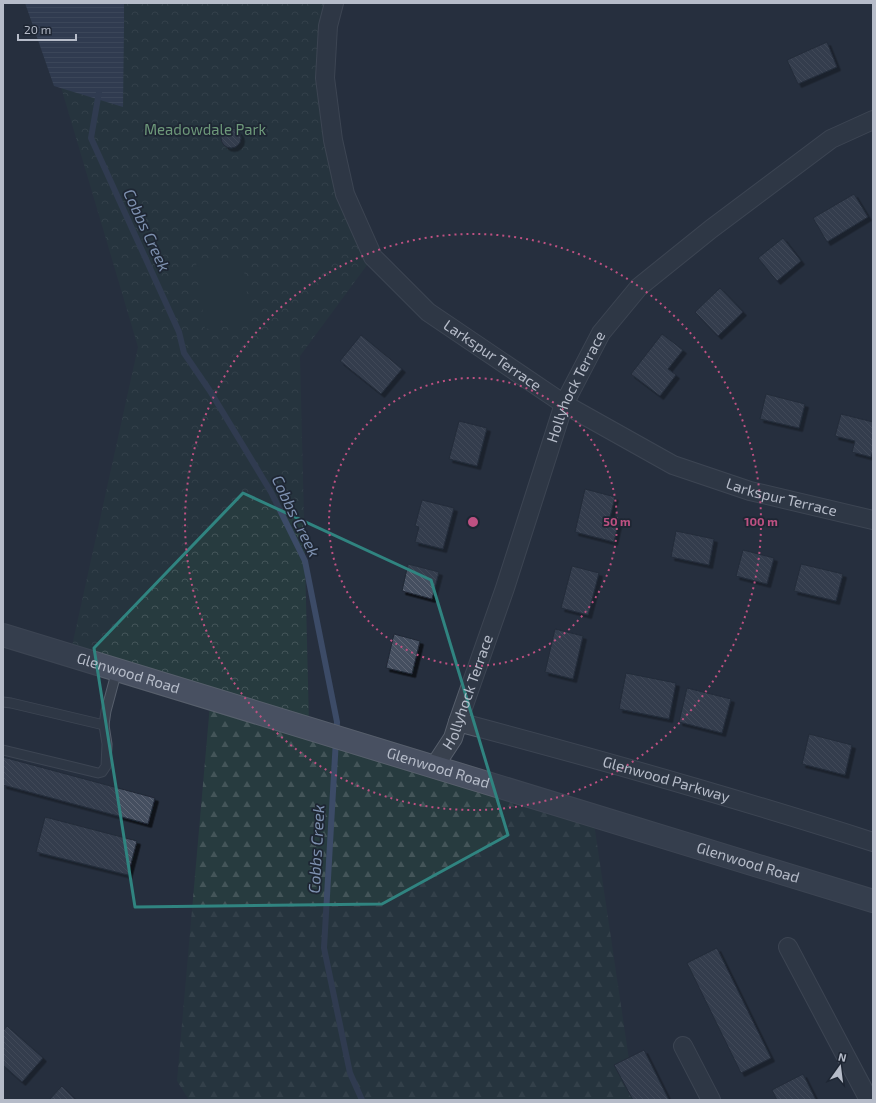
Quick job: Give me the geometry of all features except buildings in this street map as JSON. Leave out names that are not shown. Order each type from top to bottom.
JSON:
[{"type":"main road","name":"Glenwood Road","points":[[3,635],[873,901]]},
{"type":"street","name":"Larkspur Terrace","points":[[334,3],[328,26],[325,78],[333,140],[346,194],[373,257],[428,312],[564,404],[673,465],[750,491],[873,520]]},
{"type":"street","name":"Hollyhock Terrace","points":[[434,767],[452,738],[458,722],[505,588],[564,404],[601,332],[639,287],[711,229],[831,139],[873,120]]},
{"type":"street","name":"Glenwood Parkway","points":[[458,722],[565,750],[798,818],[873,842]]},
{"type":"street","points":[[788,947],[869,1100]]},
{"type":"street","points":[[683,1046],[711,1100]]},
{"type":"lane","points":[[3,750],[98,773],[102,772],[106,766],[104,725],[106,711],[117,670]]},
{"type":"lane","points":[[3,702],[104,725]]},
{"type":"highlighted area","points":[[243,493],[431,580],[508,835],[382,904],[135,907],[94,648]]},
{"type":"green space","name":"Meadowdale Park","points":[[88,3],[334,3],[333,140],[373,257],[300,356],[309,723],[70,655],[138,347],[58,77]]},
{"type":"green space","points":[[242,256],[251,323],[205,329],[196,262]]},
{"type":"green space","points":[[211,693],[592,810],[635,1100],[189,1100],[177,1081]]},
{"type":"water","points":[[25,3],[124,3],[123,107],[54,86]]},
{"type":"waterway","name":"Cobbs Creek","points":[[99,92],[91,138],[179,332],[184,353],[210,391],[271,492],[305,561],[337,722],[324,948],[350,1073],[362,1100]]}]
